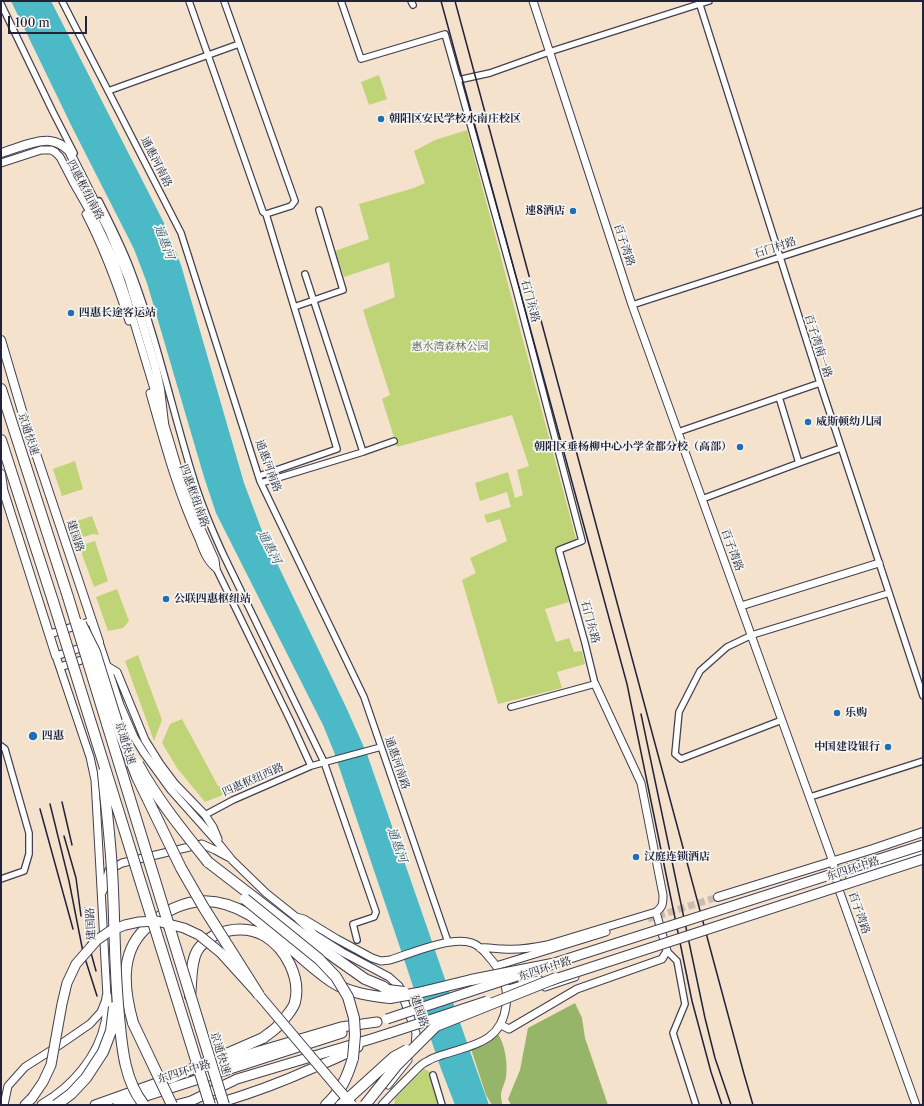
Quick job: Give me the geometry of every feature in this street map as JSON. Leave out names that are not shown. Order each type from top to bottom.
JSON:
[{"type":"highway","name":"京通快速","points":[[1,389],[68,597],[224,1105]]},
{"type":"highway","points":[[1,440],[211,1105],[244,1096],[290,1079],[345,1054],[371,1039]]},
{"type":"highway","points":[[68,597],[95,652],[121,735],[137,777],[181,868],[204,908],[259,995]]},
{"type":"highway","points":[[121,735],[154,792],[208,862],[245,899],[313,954],[336,977],[348,997],[354,1018],[355,1035],[353,1058],[345,1081],[335,1096],[326,1105]]},
{"type":"highway","points":[[101,753],[112,869],[116,987],[122,1052],[128,1077],[139,1099],[144,1105]]},
{"type":"highway","name":"东四环中路","points":[[118,1105],[923,845]]},
{"type":"highway","name":"东四环中路","points":[[176,1105],[191,1101],[237,1080],[390,1033],[923,859]]},
{"type":"highway","points":[[208,862],[290,917],[299,932],[348,968],[365,979],[382,986],[389,994]]},
{"type":"highway","points":[[172,1105],[133,1023],[127,1004],[125,982],[127,961],[133,946],[142,932],[156,918],[170,909],[192,901],[220,903],[232,906],[250,915],[280,944],[334,983],[358,993],[372,996],[418,993],[470,980],[552,964]]},
{"type":"highway","points":[[25,1105],[43,1082],[51,1065],[67,983],[76,964],[97,940],[125,925],[139,922],[157,922],[184,928],[199,935],[221,953],[259,995],[352,1105]]},
{"type":"highway","points":[[190,998],[193,963],[197,951],[203,943],[221,932],[233,929],[268,934]]},
{"type":"highway","points":[[171,1078],[262,1038],[277,1027],[295,1004],[296,987],[293,971],[280,944]]},
{"type":"highway","points":[[364,1105],[397,1065],[436,1026],[556,978]]},
{"type":"highway","points":[[56,1105],[71,1094],[86,1078],[103,1052],[111,1031],[116,987]]},
{"type":"highway","points":[[42,1105],[61,1092],[89,1062],[101,1041],[103,1034],[106,1020],[107,997]]},
{"type":"highway","points":[[95,1105],[171,1078],[341,1027],[377,1022]]},
{"type":"highway","points":[[341,1105],[394,1057],[422,1041]]},
{"type":"main road","points":[[1,153],[38,141],[50,140],[62,144],[70,151],[110,232],[129,279],[160,389],[164,423]]},
{"type":"main road","name":"建国路","points":[[1,340],[25,421],[99,642]]},
{"type":"main road","points":[[1,474],[2,486],[56,656]]},
{"type":"main road","name":"东四环中路","points":[[723,910],[923,832]]},
{"type":"main road","name":"东四环中路","points":[[718,897],[923,842]]},
{"type":"main road","name":"东四环中路","points":[[727,922],[839,886],[900,859],[923,852]]},
{"type":"main road","name":"东四环中路","points":[[504,982],[657,942]]},
{"type":"main road","name":"东四环中路","points":[[507,990],[657,942]]},
{"type":"street","name":"通惠河南路","points":[[62,1],[181,233],[261,483],[364,697],[445,943]]},
{"type":"street","points":[[189,1],[263,212],[266,214],[337,449],[259,476]]},
{"type":"street","points":[[224,1],[295,201],[291,206],[266,214]]},
{"type":"street","points":[[341,1],[361,59],[445,34],[458,80],[490,72],[699,2],[709,1]]},
{"type":"street","name":"百子湾路","points":[[533,1],[632,305],[810,797],[834,866],[839,886],[916,1105]]},
{"type":"street","name":"百子湾南一路","points":[[699,2],[779,257],[923,696]]},
{"type":"street","points":[[1,4],[53,112],[116,235],[132,272],[147,318],[193,477],[209,523],[324,762],[376,912],[374,917],[354,924],[357,940]]},
{"type":"street","points":[[108,91],[239,44]]},
{"type":"street","name":"石门东路","points":[[458,80],[518,296],[582,541],[559,550],[595,684]]},
{"type":"street","points":[[1,163],[41,150],[47,149],[55,152]]},
{"type":"street","name":"四惠枢纽南路","points":[[55,152],[60,157],[97,224],[114,260],[185,492],[215,560],[216,568],[312,766]]},
{"type":"street","name":"四惠枢纽南路","points":[[55,152],[57,161],[87,215],[110,266],[130,322],[175,480],[199,541],[210,563],[216,568]]},
{"type":"street","points":[[294,307],[343,290],[319,210]]},
{"type":"street","name":"石门村路","points":[[632,305],[923,211]]},
{"type":"street","points":[[305,274],[363,452]]},
{"type":"street","points":[[678,432],[820,383]]},
{"type":"street","points":[[779,397],[799,463]]},
{"type":"street","points":[[261,483],[394,441]]},
{"type":"street","points":[[702,500],[841,448]]},
{"type":"street","points":[[741,606],[879,563]]},
{"type":"street","points":[[782,720],[681,759],[675,754],[679,712],[700,671],[727,647],[752,636],[889,593]]},
{"type":"street","points":[[50,634],[92,621]]},
{"type":"street","points":[[99,642],[56,656],[60,667],[102,653]]},
{"type":"street","name":"建国路","points":[[99,642],[120,705],[134,737],[171,790],[220,844],[232,860],[290,917],[342,952],[389,977],[399,986],[416,1033],[415,1048],[411,1056],[371,1105]]},
{"type":"street","points":[[107,666],[117,672],[145,740],[160,764],[175,784],[205,815],[220,844]]},
{"type":"street","name":"建国路","points":[[4,1105],[8,1086],[25,1067],[90,1024],[101,1012],[107,997],[95,780],[90,757],[60,667]]},
{"type":"street","points":[[480,948],[531,948],[547,945],[656,912],[663,904],[664,895],[641,784],[595,684],[511,707]]},
{"type":"street","name":"四惠枢纽西路","points":[[205,815],[233,800],[312,766],[381,746]]},
{"type":"street","points":[[1,879],[24,871],[29,854],[29,833],[3,748]]},
{"type":"street","points":[[810,797],[923,761]]},
{"type":"street","points":[[101,904],[103,888],[109,870],[122,863],[202,844],[232,860]]},
{"type":"street","name":"东四环中路","points":[[839,886],[923,863]]},
{"type":"street","points":[[656,912],[667,951],[677,961],[685,1004],[673,1033],[696,1105]]},
{"type":"street","points":[[290,917],[304,919],[337,939],[381,962],[445,943],[464,941],[474,943],[496,966],[504,982],[507,990],[506,1012],[501,1025],[494,1034],[474,1044],[428,1060],[382,1105]]},
{"type":"street","name":"东四环中路","points":[[496,966],[648,919]]},
{"type":"street","name":"东四环中路","points":[[507,1000],[657,942]]},
{"type":"street","points":[[501,1025],[509,1029],[577,989],[662,959],[667,951]]},
{"type":"street","points":[[433,1075],[442,1105]]},
{"type":"green space","points":[[379,75],[387,99],[369,105],[361,82]]},
{"type":"green space","name":"惠水湾森林公园","points":[[467,130],[576,539],[556,548],[569,602],[545,609],[556,642],[569,638],[574,652],[582,651],[585,664],[557,672],[562,688],[498,704],[462,580],[476,573],[470,558],[507,541],[500,519],[487,523],[484,515],[511,507],[507,492],[480,501],[475,483],[508,472],[515,498],[523,495],[517,470],[529,466],[512,415],[397,447],[382,399],[390,395],[363,310],[395,297],[389,262],[344,277],[335,251],[369,239],[359,204],[414,188],[425,183],[414,151],[435,140]]},
{"type":"green space","points":[[75,461],[83,489],[62,496],[53,469]]},
{"type":"green space","points":[[92,516],[99,535],[93,534],[77,539],[71,523]]},
{"type":"green space","points":[[95,541],[108,581],[94,587],[79,546]]},
{"type":"green space","points":[[117,589],[129,621],[123,628],[108,631],[96,597]]},
{"type":"green space","points":[[138,655],[162,720],[154,741],[125,661]]},
{"type":"green space","points":[[182,719],[218,786],[238,789],[205,802],[177,768],[162,743],[170,724]]},
{"type":"green space","points":[[575,1003],[582,1018],[585,1038],[608,1105],[511,1105],[508,1099],[520,1070],[528,1028]]},
{"type":"green space","points":[[498,1034],[504,1049],[507,1072],[501,1093],[502,1105],[492,1105],[486,1095],[471,1049],[485,1045]]},
{"type":"green space","points":[[424,1069],[429,1071],[439,1105],[394,1105],[395,1098]]},
{"type":"water","name":"通惠河","points":[[11,1],[51,1],[164,223],[181,265],[244,483],[264,536],[367,754],[489,1105],[455,1105],[441,1069],[334,752],[323,725],[216,513],[147,283],[134,249],[73,129]]},
{"type":"tunnel","points":[[648,919],[718,897]]},
{"type":"railway","points":[[441,1],[627,684],[692,1001],[711,1072],[722,1105]]},
{"type":"railway","points":[[455,1],[753,1105]]},
{"type":"railway","points":[[641,714],[705,1018],[715,1058],[731,1105]]},
{"type":"railway","points":[[62,802],[72,845]]},
{"type":"railway","points":[[50,804],[69,881],[83,952],[97,996]]},
{"type":"railway","points":[[40,809],[73,929]]},
{"type":"railway","points":[[64,836],[76,878],[81,916]]},
{"type":"railway","points":[[85,908],[88,942],[96,971]]},
{"type":"place","name":"朝阳区安民学校水南庄校区","points":[[381,119]]},
{"type":"place","name":"速8酒店","points":[[573,211]]},
{"type":"place","name":"四惠长途客运站","points":[[71,313]]},
{"type":"place","name":"威斯顿幼儿园","points":[[808,422]]},
{"type":"place","name":"朝阳区垂杨柳中心小学金都分校（高部）","points":[[740,447]]},
{"type":"place","name":"公联四惠枢纽站","points":[[166,599]]},
{"type":"place","name":"乐购","points":[[837,713]]},
{"type":"place","name":"四惠","points":[[33,736]]},
{"type":"place","name":"中国建设银行","points":[[888,747]]},
{"type":"place","name":"汉庭连锁酒店","points":[[636,857]]}]
